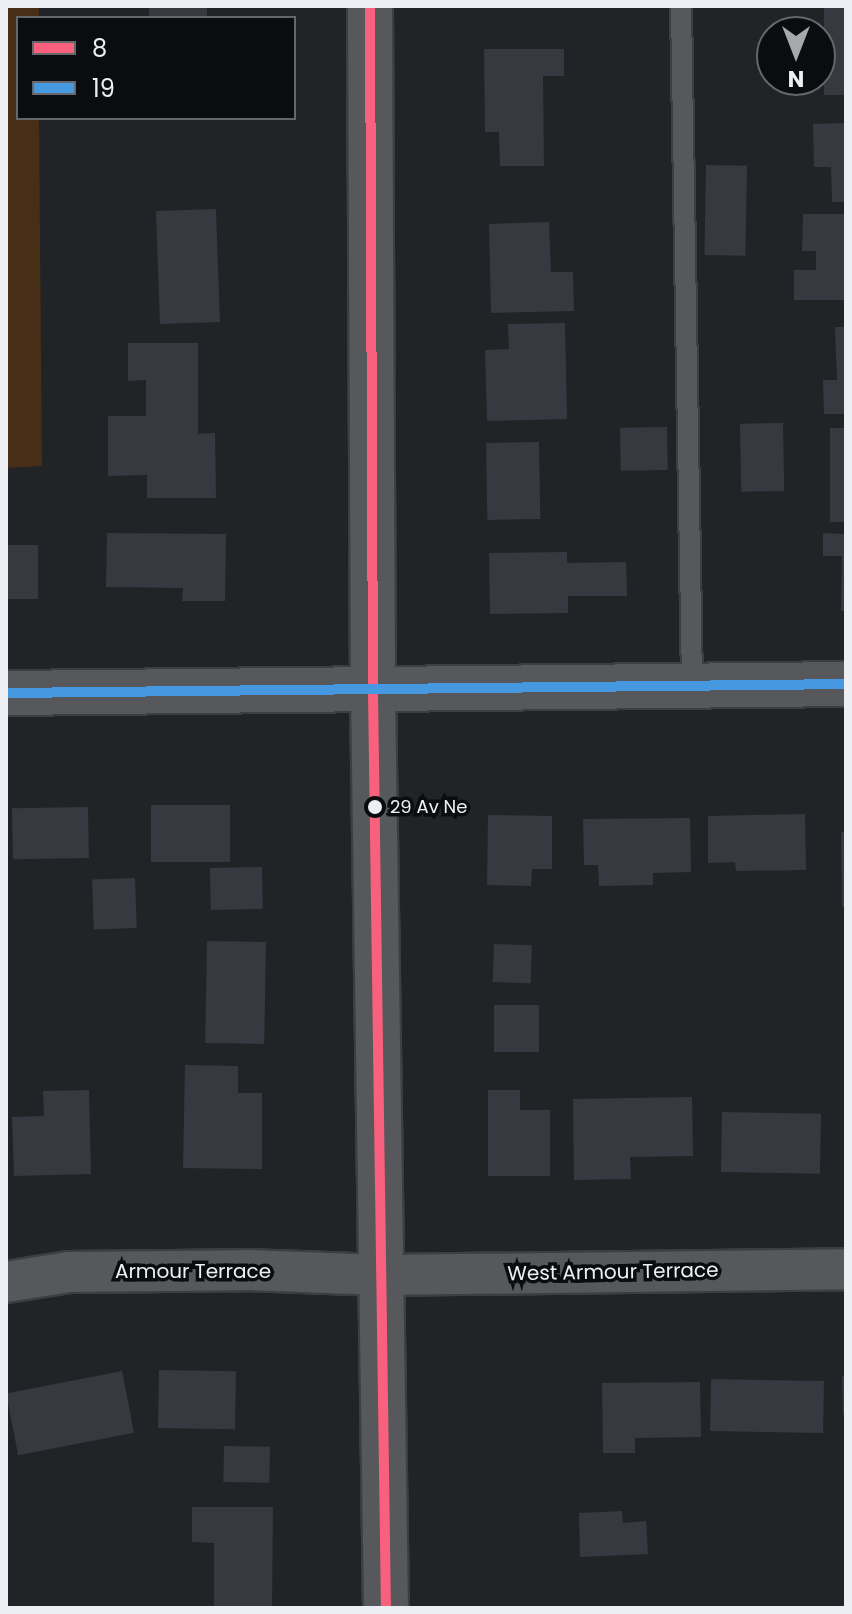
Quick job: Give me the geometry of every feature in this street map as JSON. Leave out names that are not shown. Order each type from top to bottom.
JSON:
[{"type":"main road","points":[[370,6],[373,692],[386,1608]]},
{"type":"main road","points":[[6,693],[373,692],[846,684]]},
{"type":"street","name":"West Armour Terrace","points":[[381,1275],[846,1269]]},
{"type":"street","name":"Armour Terrace","points":[[6,1282],[69,1272],[247,1270],[381,1275]]},
{"type":"lane","points":[[681,6],[692,687]]},
{"type":"shaded area","points":[[6,6],[39,6],[39,16],[16,16],[16,120],[39,120],[42,466],[6,468]]},
{"type":"building","points":[[149,6],[207,6],[207,16],[149,16]]},
{"type":"building","points":[[824,6],[846,6],[846,95],[836,95],[836,16],[824,16]]},
{"type":"building","points":[[484,49],[564,49],[564,76],[543,76],[544,166],[500,166],[499,132],[485,132]]},
{"type":"building","points":[[846,123],[846,202],[832,202],[831,167],[814,167],[813,124]]},
{"type":"building","points":[[706,165],[747,166],[745,256],[704,255]]},
{"type":"building","points":[[216,209],[220,322],[160,324],[156,211]]},
{"type":"building","points":[[803,214],[846,214],[846,300],[794,300],[794,270],[816,270],[816,251],[802,251]]},
{"type":"building","points":[[549,222],[551,272],[573,272],[574,311],[491,313],[489,224]]},
{"type":"building","points":[[565,323],[567,419],[487,421],[485,350],[509,349],[508,324]]},
{"type":"building","points":[[835,327],[846,327],[846,414],[824,414],[823,380],[837,380]]},
{"type":"building","points":[[128,343],[198,343],[198,434],[215,433],[216,498],[147,498],[147,475],[108,476],[108,416],[146,416],[146,380],[128,381]]},
{"type":"building","points":[[783,423],[784,491],[741,492],[740,424]]},
{"type":"building","points":[[667,427],[668,470],[621,471],[620,428]]},
{"type":"building","points":[[830,428],[846,428],[846,522],[830,522]]},
{"type":"building","points":[[539,442],[540,519],[487,520],[486,443]]},
{"type":"building","points":[[107,533],[226,534],[225,601],[182,601],[183,588],[106,587]]},
{"type":"building","points":[[823,533],[846,534],[846,611],[841,611],[842,556],[823,556]]},
{"type":"building","points":[[6,545],[38,545],[38,599],[6,599]]},
{"type":"building","points":[[567,552],[567,563],[626,562],[627,596],[568,596],[568,613],[490,614],[489,553]]},
{"type":"building","points":[[151,805],[230,805],[230,862],[151,862]]},
{"type":"building","points":[[88,807],[89,858],[13,859],[12,808]]},
{"type":"building","points":[[805,814],[806,870],[736,871],[735,862],[708,863],[708,816]]},
{"type":"building","points":[[488,815],[552,816],[552,869],[532,869],[531,886],[487,885]]},
{"type":"building","points":[[690,818],[691,872],[653,873],[653,885],[599,886],[598,865],[584,865],[583,819]]},
{"type":"building","points":[[841,832],[846,832],[846,907],[842,907]]},
{"type":"building","points":[[262,867],[263,909],[211,910],[210,868]]},
{"type":"building","points":[[135,878],[137,928],[94,929],[92,880]]},
{"type":"building","points":[[207,941],[266,942],[264,1044],[205,1043]]},
{"type":"building","points":[[494,944],[532,945],[531,983],[493,982]]},
{"type":"building","points":[[494,1005],[539,1005],[539,1052],[494,1052]]},
{"type":"building","points":[[185,1065],[238,1066],[238,1093],[262,1093],[262,1169],[183,1168]]},
{"type":"building","points":[[89,1090],[91,1174],[14,1176],[12,1117],[44,1116],[43,1091]]},
{"type":"building","points":[[488,1090],[520,1090],[520,1110],[550,1110],[550,1176],[488,1176]]},
{"type":"building","points":[[692,1097],[693,1156],[630,1157],[631,1179],[574,1180],[573,1099]]},
{"type":"building","points":[[722,1112],[821,1114],[820,1174],[721,1172]]},
{"type":"building","points":[[159,1370],[236,1371],[235,1429],[158,1428]]},
{"type":"building","points":[[122,1371],[134,1433],[18,1455],[6,1394]]},
{"type":"building","points":[[842,1376],[846,1376],[846,1415],[843,1415]]},
{"type":"building","points":[[711,1379],[824,1381],[823,1433],[710,1431]]},
{"type":"building","points":[[700,1382],[701,1437],[635,1438],[635,1453],[603,1453],[602,1383]]},
{"type":"building","points":[[224,1446],[270,1447],[269,1483],[223,1482]]},
{"type":"building","points":[[192,1507],[273,1507],[272,1608],[214,1608],[214,1543],[192,1542]]},
{"type":"building","points":[[622,1511],[623,1523],[646,1521],[648,1554],[580,1557],[579,1513]]},
{"type":"transit line","name":"8","points":[[370,6],[373,692],[386,1608]]},
{"type":"transit line","name":"19","points":[[6,693],[846,684]]},
{"type":"place","name":"29 Av Ne","points":[[375,807]]}]
